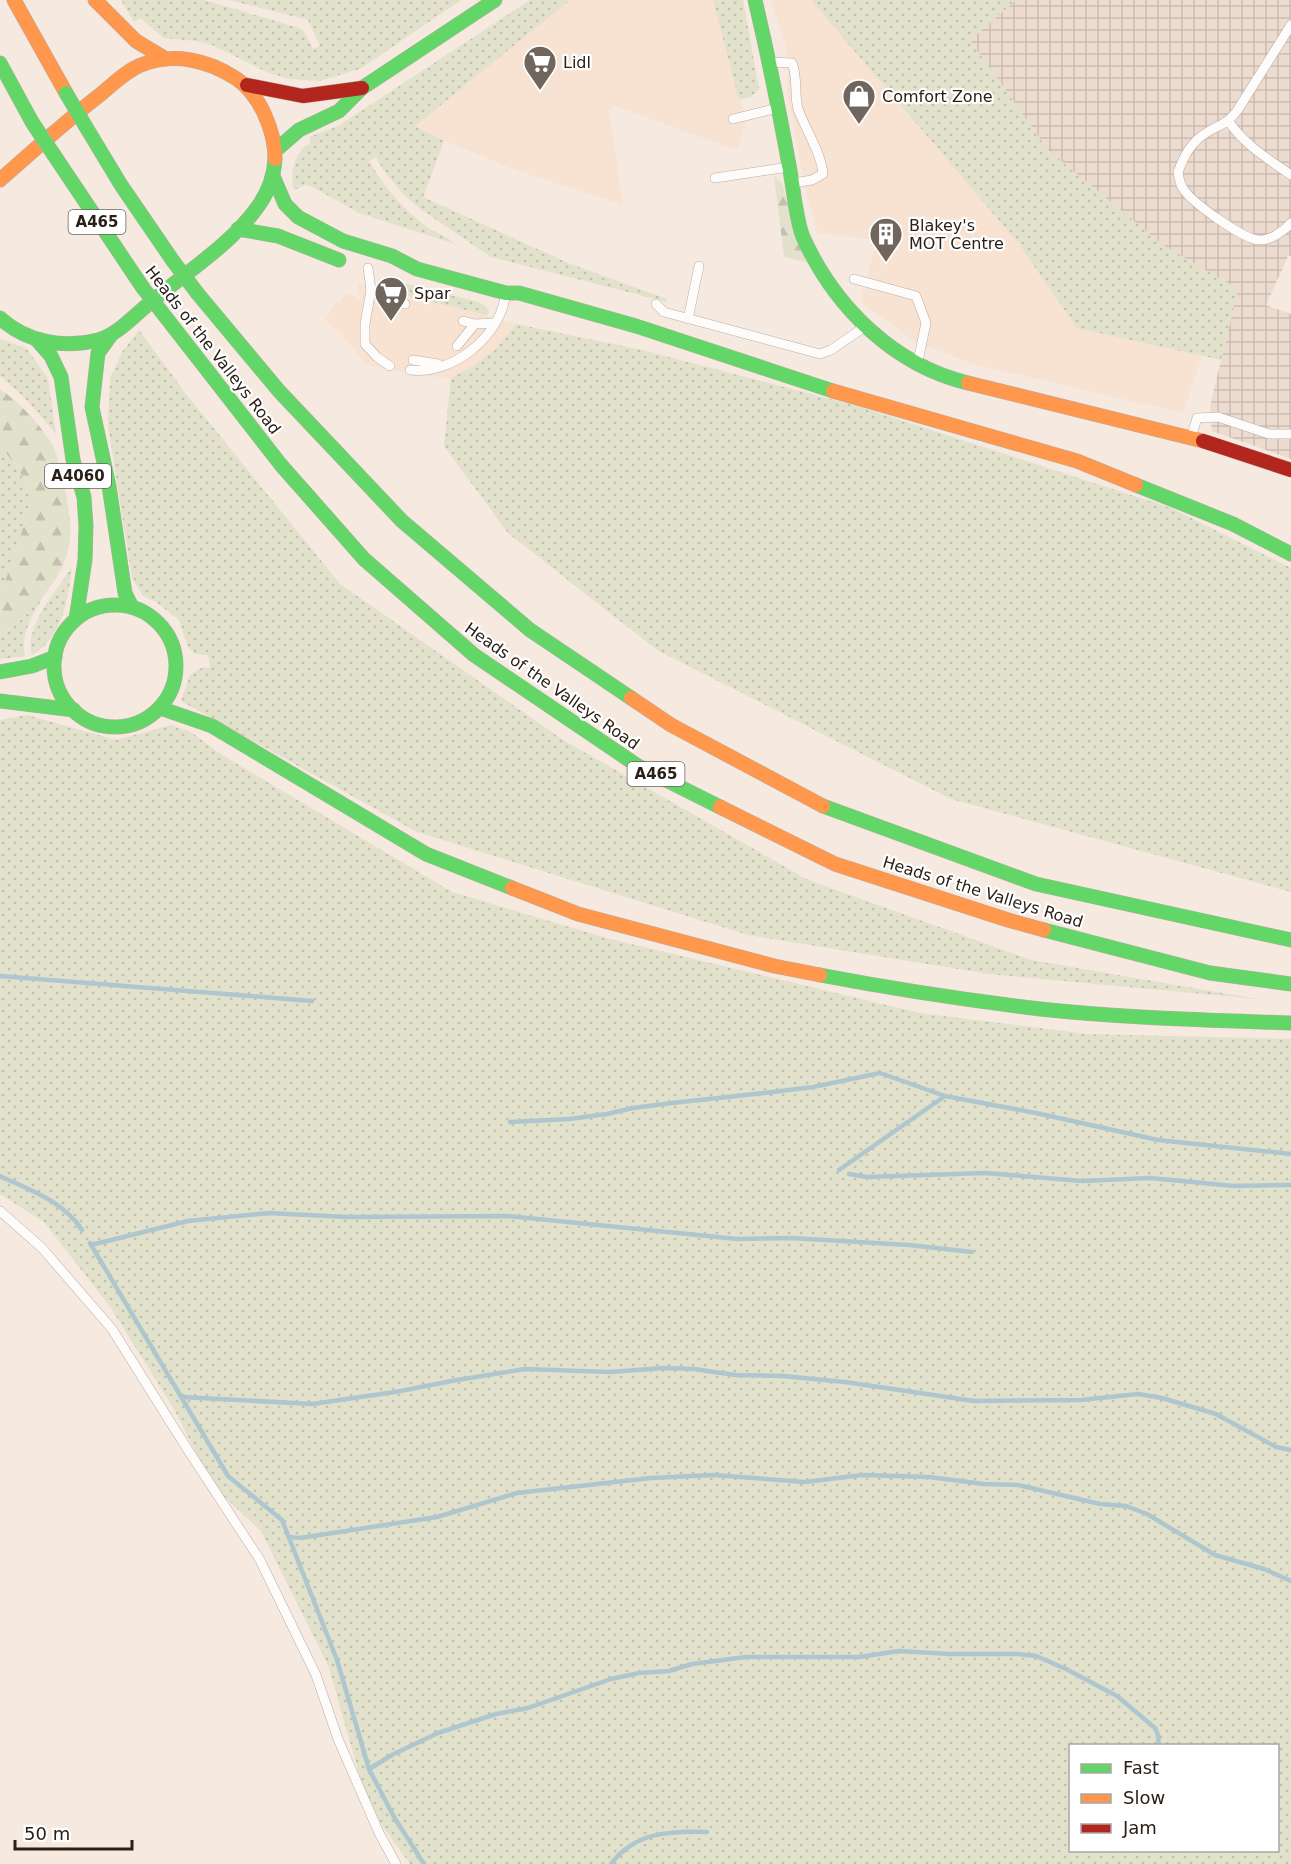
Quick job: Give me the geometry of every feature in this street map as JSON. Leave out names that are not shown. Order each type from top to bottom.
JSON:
[{"type":"main road","name":"Heads of the Valleys Road","points":[[14,0],[121,185],[198,294],[279,391],[402,521],[530,630],[671,725],[830,810],[1036,884],[1291,940]]},
{"type":"main road","points":[[95,0],[132,39],[148,51],[166,59]]},
{"type":"main road","points":[[276,150],[299,130],[339,111],[362,88],[495,0]]},
{"type":"main road","points":[[755,0],[770,62],[802,235],[832,289],[865,327],[917,363],[951,379],[1192,437],[1291,470]]},
{"type":"main road","points":[[0,180],[85,106],[127,73],[141,65],[166,59],[190,58],[212,64],[247,86],[303,96],[362,88]]},
{"type":"main road","name":"Heads of the Valleys Road","points":[[0,63],[32,122],[142,288],[281,465],[364,559],[474,655],[638,766],[835,864],[1008,920],[1210,973],[1291,984]]},
{"type":"main road","points":[[2,322],[37,340],[91,342],[111,335],[238,229],[262,200],[273,176],[276,150],[264,113],[247,86]]},
{"type":"main road","points":[[273,176],[285,204],[298,217],[343,241],[392,256],[417,269],[506,293],[519,293],[605,317],[833,391],[1077,461],[1233,524],[1291,554]]},
{"type":"main road","points":[[238,229],[277,234],[358,265],[387,273],[417,269]]},
{"type":"main road","name":"A4060","points":[[111,335],[98,353],[92,407],[109,486],[125,592],[132,607]]},
{"type":"main road","name":"A4060","points":[[37,340],[51,356],[61,377],[73,460],[84,497],[85,560],[76,619]]},
{"type":"main road","points":[[117,605],[132,607],[158,622],[173,647],[176,662],[175,679],[160,708],[140,721],[117,727],[94,723],[74,710],[62,695],[55,676],[55,657],[63,636],[76,619],[103,606],[117,605]]},
{"type":"main road","points":[[0,672],[27,668],[55,657]]},
{"type":"main road","points":[[0,701],[74,710]]},
{"type":"main road","points":[[160,708],[212,726],[426,854],[578,914],[774,966],[906,991],[1042,1009],[1154,1018],[1291,1023]]},
{"type":"lane","points":[[1291,25],[1229,122],[1206,133],[1193,143],[1178,172],[1182,189],[1212,215],[1249,237],[1260,240],[1271,238],[1291,223]]},
{"type":"lane","points":[[770,62],[792,63],[798,106],[812,145],[822,161],[823,174],[819,177],[792,183]]},
{"type":"lane","points":[[733,119],[778,108]]},
{"type":"lane","points":[[1229,122],[1252,148],[1291,175]]},
{"type":"lane","points":[[715,178],[789,167]]},
{"type":"lane","points":[[358,265],[371,290],[380,297],[405,304]]},
{"type":"lane","points":[[688,319],[699,266]]},
{"type":"lane","points":[[854,279],[916,296],[926,323],[917,363]]},
{"type":"lane","points":[[371,290],[365,324],[365,344],[377,357],[392,361]]},
{"type":"lane","points":[[411,365],[417,371],[446,365],[467,356],[503,311],[506,293]]},
{"type":"lane","points":[[656,304],[664,312],[820,354],[831,350],[865,327]]},
{"type":"lane","points":[[463,333],[494,323]]},
{"type":"lane","points":[[1192,437],[1197,418],[1218,417],[1269,434],[1291,434]]},
{"type":"lane","points":[[0,1211],[42,1248],[112,1329],[260,1560],[316,1675],[338,1738],[379,1833],[396,1864]]},
{"type":"shaded area","points":[[570,0],[713,0],[746,122],[737,150],[615,106],[609,111],[623,205],[518,171],[415,126]]},
{"type":"shaded area","points":[[771,0],[811,0],[1019,244],[1077,328],[1202,356],[1183,413],[977,365],[916,342],[867,307],[861,300],[877,240],[818,233],[807,198],[788,99],[787,50]]},
{"type":"shaded area","points":[[1016,0],[1291,0],[1291,256],[1288,256],[1266,305],[1291,314],[1291,459],[1212,431],[1210,407],[1238,289],[1164,246],[1048,150],[970,40]]},
{"type":"shaded area","points":[[358,284],[516,324],[495,350],[474,366],[451,378],[415,375],[366,365],[338,330],[325,320],[337,301],[340,302],[346,292],[360,300]]},
{"type":"green space","points":[[121,0],[204,0],[299,28],[305,33],[313,49],[320,46],[308,20],[229,0],[461,0],[360,69],[319,81],[290,79],[269,73],[212,45],[164,38],[140,18],[134,22]]},
{"type":"green space","points":[[530,0],[570,0],[415,126],[444,141],[423,197],[568,263],[667,299],[667,302],[491,257],[419,208],[400,191],[376,157],[369,161],[395,197],[427,227],[455,244],[359,213],[311,186],[305,185],[294,190],[292,176],[294,166],[301,151],[311,142],[309,137],[338,126]]},
{"type":"green space","points":[[713,0],[743,0],[759,89],[751,97],[739,100]]},
{"type":"green space","points":[[811,0],[1016,0],[970,40],[1048,150],[1164,246],[1238,289],[1221,360],[1077,328],[1019,244]]},
{"type":"green space","points":[[774,176],[782,184],[806,262],[784,257]]},
{"type":"green space","points":[[391,280],[478,302],[486,306],[489,312],[487,315],[383,290],[381,286]]},
{"type":"green space","points":[[516,324],[642,350],[857,406],[1171,508],[1291,568],[1291,892],[951,799],[657,650],[508,533],[444,446],[451,378],[474,366],[495,350]]},
{"type":"green space","points":[[139,330],[186,394],[340,584],[563,740],[808,880],[1031,960],[1257,999],[989,974],[748,935],[417,832],[181,701],[190,675],[203,667],[210,668],[208,655],[195,654],[188,647],[179,620],[156,602],[143,596],[132,578],[108,425],[110,379],[122,352]]},
{"type":"green space","points":[[0,339],[26,348],[48,378],[56,434],[22,395],[0,376]]},
{"type":"green space","points":[[0,389],[34,419],[50,441],[65,489],[70,542],[63,565],[51,586],[27,613],[0,637],[0,587],[5,582],[32,501],[19,469],[0,446]]},
{"type":"green space","points":[[0,446],[19,469],[32,501],[5,582],[0,587]]},
{"type":"green space","points":[[72,567],[66,604],[57,628],[51,638],[32,655],[31,644],[37,620]]},
{"type":"green space","points":[[45,593],[26,631],[25,656],[0,659],[0,637],[24,617]]},
{"type":"green space","points":[[27,715],[116,740],[171,725],[191,732],[219,753],[452,892],[610,939],[920,1013],[1087,1034],[1291,1039],[1291,1864],[410,1864],[381,1824],[360,1777],[328,1665],[261,1531],[212,1485],[174,1409],[111,1308],[44,1222],[0,1194],[0,720]]},
{"type":"waterway","points":[[0,976],[312,1001]]},
{"type":"waterway","points":[[510,1122],[569,1119],[633,1108],[813,1087],[880,1073],[945,1096],[1158,1140],[1291,1154]]},
{"type":"waterway","points":[[839,1170],[945,1096]]},
{"type":"waterway","points":[[849,1174],[867,1177],[986,1173],[1082,1181],[1150,1178],[1234,1186],[1291,1185]]},
{"type":"waterway","points":[[0,1176],[56,1204],[82,1230]]},
{"type":"waterway","points":[[91,1245],[188,1221],[269,1213],[346,1217],[507,1216],[737,1239],[791,1238],[909,1245],[972,1252]]},
{"type":"waterway","points":[[90,1243],[228,1476],[282,1520],[337,1660],[369,1769],[394,1817],[424,1864]]},
{"type":"waterway","points":[[182,1397],[312,1404],[525,1369],[610,1372],[664,1368],[694,1369],[735,1375],[783,1376],[845,1382],[974,1401],[1081,1400],[1138,1394],[1162,1398],[1216,1414],[1276,1447],[1291,1450]]},
{"type":"waterway","points":[[289,1537],[300,1538],[437,1517],[517,1493],[651,1478],[714,1475],[805,1482],[862,1475],[929,1477],[984,1484],[1018,1485],[1100,1504],[1126,1506],[1147,1514],[1215,1555],[1264,1569],[1291,1581]]},
{"type":"waterway","points":[[369,1769],[438,1733],[496,1714],[528,1708],[611,1679],[746,1657],[859,1657],[899,1651],[1036,1656],[1117,1696],[1155,1728],[1159,1744]]},
{"type":"waterway","points":[[611,1864],[620,1853],[642,1840],[666,1833],[707,1832]]},
{"type":"traffic: fast","points":[[276,150],[299,130],[339,111],[362,88],[495,0]]},
{"type":"traffic: fast","points":[[755,0],[777,103],[798,222],[816,262],[849,309],[891,347],[915,362],[968,383]]},
{"type":"traffic: fast","points":[[0,63],[32,122]]},
{"type":"traffic: fast","points":[[66,93],[86,127]]},
{"type":"traffic: fast","points":[[32,122],[54,155]]},
{"type":"traffic: fast","points":[[86,127],[121,185],[173,261]]},
{"type":"traffic: fast","points":[[54,155],[143,288]]},
{"type":"traffic: fast","points":[[0,318],[33,338],[59,343],[85,343],[113,334],[208,257],[248,219],[268,189],[275,159]]},
{"type":"traffic: fast","points":[[273,176],[285,204],[298,217],[343,241],[392,256],[417,269],[506,293],[519,293],[636,326],[833,391]]},
{"type":"traffic: fast","points":[[238,229],[278,236],[339,260]]},
{"type":"traffic: fast","points":[[173,261],[198,294]]},
{"type":"traffic: fast","points":[[143,288],[168,320]]},
{"type":"traffic: fast","points":[[198,294],[279,391],[402,521],[530,630],[631,698]]},
{"type":"traffic: fast","points":[[168,320],[281,465],[364,559],[474,655],[638,766],[720,807]]},
{"type":"traffic: fast","points":[[111,335],[98,353],[92,407],[109,486],[125,593],[132,607]]},
{"type":"traffic: fast","points":[[37,340],[51,356],[61,377],[73,460],[84,497],[85,560],[76,619]]},
{"type":"traffic: fast","points":[[1136,485],[1233,524],[1291,554]]},
{"type":"traffic: fast","points":[[115,605],[138,610],[158,623],[171,643],[176,666],[171,689],[158,709],[138,722],[115,727],[92,722],[72,709],[59,689],[54,666],[59,643],[72,623],[92,610],[115,605]]},
{"type":"traffic: fast","points":[[0,672],[32,666],[55,657]]},
{"type":"traffic: fast","points":[[0,701],[74,710]]},
{"type":"traffic: fast","points":[[160,708],[212,726],[426,854],[512,888]]},
{"type":"traffic: fast","points":[[823,806],[1036,884],[1291,940]]},
{"type":"traffic: fast","points":[[1044,930],[1210,973],[1291,984]]},
{"type":"traffic: fast","points":[[820,975],[930,994],[1040,1009],[1134,1017],[1291,1023]]},
{"type":"traffic: slow","points":[[14,0],[66,93]]},
{"type":"traffic: slow","points":[[95,0],[136,41],[166,59]]},
{"type":"traffic: slow","points":[[0,180],[62,125],[125,74],[141,65],[166,59],[203,63],[226,72],[245,86],[253,94],[265,114],[272,137],[275,159]]},
{"type":"traffic: slow","points":[[968,383],[1203,441]]},
{"type":"traffic: slow","points":[[833,391],[1077,461],[1136,485]]},
{"type":"traffic: slow","points":[[631,698],[671,725],[823,806]]},
{"type":"traffic: slow","points":[[720,807],[835,864],[1044,930]]},
{"type":"traffic: slow","points":[[512,888],[578,914],[774,966],[820,975]]},
{"type":"traffic: jam","points":[[247,85],[303,96],[362,88]]},
{"type":"traffic: jam","points":[[1203,441],[1291,470]]},
{"type":"place","name":"Lidl","points":[[540,91]]},
{"type":"place","name":"Comfort Zone","points":[[859,125]]},
{"type":"place","name":"Blakey's MOT Centre","points":[[886,263]]},
{"type":"place","name":"Spar","points":[[391,322]]}]
